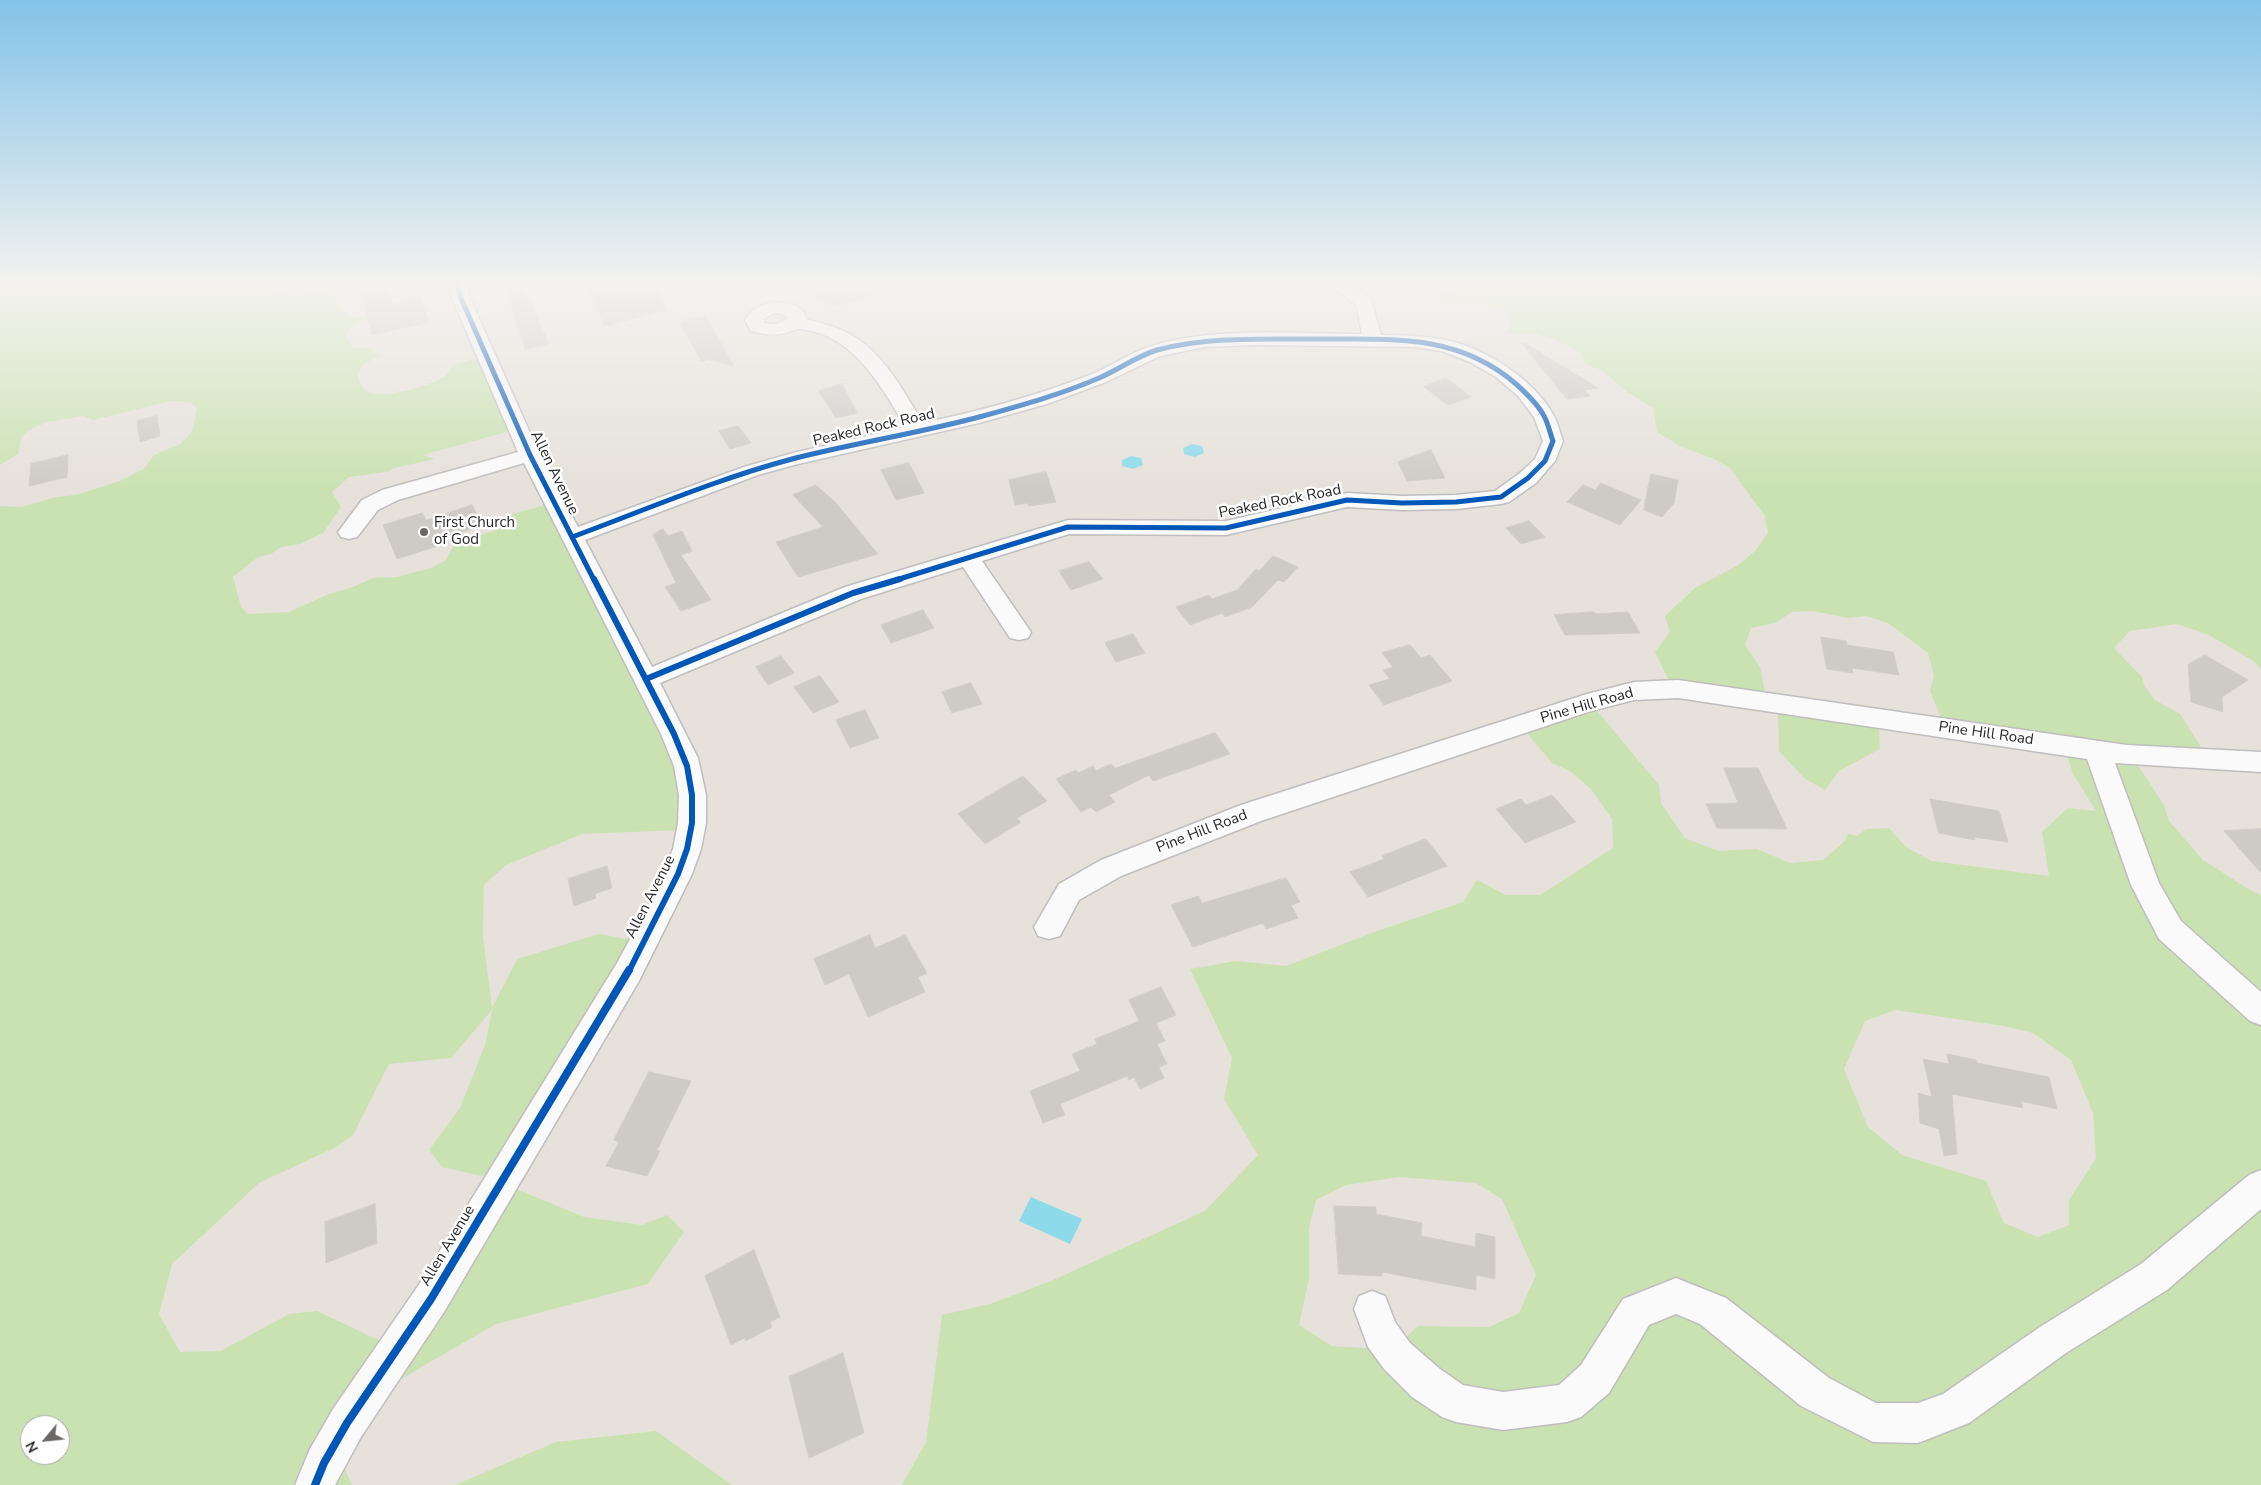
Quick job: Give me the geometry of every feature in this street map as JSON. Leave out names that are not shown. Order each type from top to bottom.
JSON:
[{"type":"street","name":"Allen Avenue","points":[[315,1485],[324,1463],[347,1423],[431,1299],[628,972],[668,898],[684,861],[692,823],[691,792],[687,766],[674,734],[530,455],[484,351]]},
{"type":"street","points":[[862,351],[870,358],[918,431]]},
{"type":"street","name":"Peaked Rock Road","points":[[572,537],[751,471],[792,459],[979,417],[1058,394],[1099,378],[1156,351]]},
{"type":"street","name":"Peaked Rock Road","points":[[646,679],[853,592],[1068,527],[1226,528],[1347,500],[1411,503],[1456,502],[1501,497],[1528,478],[1545,461],[1553,441],[1544,416],[1525,392],[1503,373],[1477,358],[1460,351]]},
{"type":"street","points":[[349,532],[370,505],[390,495],[530,455]]},
{"type":"street","points":[[968,557],[1019,632]]},
{"type":"street","name":"Pine Hill Road","points":[[1049,927],[1069,892],[1111,868],[1250,813],[1587,703],[1634,691],[1678,689],[2127,755],[2261,762]]},
{"type":"street","points":[[2097,750],[2124,819],[2145,885],[2170,930],[2261,1011]]},
{"type":"street","points":[[1372,1309],[1381,1334],[1397,1356],[1426,1383],[1456,1403],[1503,1411],[1566,1403],[1596,1379],[1636,1312],[1676,1296],[1714,1311],[1824,1397],[1873,1422],[1918,1424],[1955,1409],[2053,1340],[2154,1277],[2261,1188]]},
{"type":"green space","points":[[0,351],[373,351],[379,355],[362,366],[357,375],[365,390],[379,394],[421,387],[446,375],[452,365],[491,355],[524,427],[423,455],[435,459],[394,468],[387,472],[349,477],[332,492],[341,507],[323,533],[300,544],[281,547],[271,554],[258,557],[233,577],[241,607],[248,614],[289,612],[329,594],[353,587],[373,578],[397,577],[431,568],[446,560],[454,544],[496,530],[500,518],[558,501],[680,756],[681,830],[582,834],[506,865],[484,885],[483,936],[492,1008],[517,959],[599,934],[638,941],[491,1178],[442,1167],[429,1150],[460,1108],[485,1045],[492,1010],[451,1058],[389,1064],[353,1135],[336,1147],[259,1183],[172,1264],[159,1314],[180,1352],[221,1351],[289,1314],[317,1311],[387,1344],[504,1184],[584,1217],[642,1225],[667,1215],[684,1232],[648,1284],[496,1324],[356,1405],[332,1442],[352,1485],[0,1485],[0,506],[21,507],[56,497],[76,495],[120,481],[144,469],[154,455],[180,444],[192,432],[197,408],[190,402],[171,401],[93,420],[83,416],[47,422],[28,431],[21,438],[18,454],[0,465]]},
{"type":"green space","points":[[1577,351],[2261,351],[2261,669],[2255,662],[2209,635],[2177,624],[2130,631],[2114,648],[2142,677],[2145,687],[2155,700],[2180,714],[2206,755],[2134,759],[2164,805],[2169,821],[2203,860],[2261,895],[2261,1485],[902,1485],[926,1442],[942,1315],[990,1304],[1051,1281],[1205,1211],[1258,1155],[1224,1099],[1232,1058],[1190,969],[1236,961],[1286,966],[1377,931],[1463,902],[1477,880],[1506,895],[1540,895],[1613,848],[1612,819],[1591,789],[1570,771],[1552,763],[1521,726],[1593,706],[1659,785],[1661,803],[1685,838],[1718,851],[1757,849],[1790,863],[1823,860],[1845,841],[1848,834],[1857,836],[1866,829],[1889,828],[1906,847],[1932,861],[2049,876],[2042,832],[2068,808],[2096,811],[2073,774],[2065,749],[1944,726],[1930,691],[1934,676],[1928,653],[1888,623],[1866,616],[1848,618],[1813,611],[1792,612],[1775,623],[1751,628],[1745,645],[1760,667],[1767,702],[1672,687],[1655,652],[1670,632],[1665,616],[1696,587],[1737,566],[1755,551],[1768,533],[1765,516],[1730,468],[1714,459],[1680,446],[1657,432],[1653,408],[1627,392],[1601,370],[1585,364],[1582,354]],"holes":[[[1895,1010],[2004,1026],[2033,1033],[2071,1060],[2093,1113],[2096,1158],[2069,1200],[2069,1225],[2038,1237],[2004,1223],[1986,1181],[1902,1155],[1868,1127],[1844,1069],[1865,1021]],[[1399,1177],[1476,1183],[1502,1199],[1536,1275],[1519,1313],[1489,1327],[1418,1326],[1392,1350],[1332,1346],[1299,1325],[1309,1278],[1309,1228],[1316,1200],[1346,1185]]]},
{"type":"green space","points":[[1778,706],[1879,727],[1880,749],[1839,771],[1825,790],[1805,779],[1779,751]]},
{"type":"green space","points":[[656,1431],[732,1485],[455,1485],[556,1442]]},
{"type":"water","points":[[1192,444],[1202,446],[1204,453],[1195,457],[1184,454],[1183,448]]},
{"type":"water","points":[[1131,456],[1141,458],[1143,465],[1133,469],[1122,466],[1122,460]]},
{"type":"water","points":[[1031,1197],[1082,1219],[1070,1244],[1019,1221]]},
{"type":"building","points":[[696,351],[725,351],[734,366],[707,359],[702,362]]},
{"type":"building","points":[[1528,351],[1538,351],[1598,388],[1585,390],[1590,396],[1567,399]]},
{"type":"building","points":[[1446,378],[1471,397],[1448,405],[1424,387]]},
{"type":"building","points":[[842,384],[857,413],[836,418],[819,391]]},
{"type":"building","points":[[157,416],[160,436],[140,442],[137,421]]},
{"type":"building","points":[[738,426],[751,443],[730,449],[719,431]]},
{"type":"building","points":[[1431,450],[1445,478],[1407,481],[1398,462]]},
{"type":"building","points":[[68,455],[67,477],[29,486],[31,464]]},
{"type":"building","points":[[909,463],[924,493],[896,500],[881,470]]},
{"type":"building","points":[[1046,472],[1056,502],[1029,506],[1028,503],[1015,505],[1009,480]]},
{"type":"building","points":[[1651,474],[1678,480],[1674,503],[1662,517],[1644,510]]},
{"type":"building","points":[[1601,483],[1641,500],[1620,525],[1567,502],[1583,485],[1595,490]]},
{"type":"building","points":[[816,485],[836,503],[878,554],[798,577],[776,542],[823,527],[793,495]]},
{"type":"building","name":"First Church of God","points":[[472,505],[483,525],[441,539],[444,544],[397,559],[383,525],[422,513],[426,520]]},
{"type":"building","points":[[1529,521],[1545,537],[1521,544],[1506,528]]},
{"type":"building","points":[[663,529],[668,536],[682,531],[692,551],[681,555],[711,600],[681,611],[665,587],[676,583],[653,535]]},
{"type":"building","points":[[1273,556],[1298,567],[1284,582],[1278,580],[1252,607],[1225,617],[1222,613],[1190,625],[1176,607],[1209,595],[1212,599],[1237,590],[1256,569],[1259,571]]},
{"type":"building","points":[[1089,562],[1103,579],[1071,590],[1059,571]]},
{"type":"building","points":[[923,610],[934,628],[891,643],[881,625]]},
{"type":"building","points":[[1594,612],[1595,614],[1628,612],[1640,633],[1565,635],[1554,615]]},
{"type":"building","points":[[1133,634],[1145,653],[1116,662],[1105,643]]},
{"type":"building","points":[[1821,637],[1846,641],[1847,645],[1893,652],[1899,675],[1852,668],[1853,673],[1827,669]]},
{"type":"building","points":[[1410,645],[1421,658],[1430,655],[1452,681],[1384,705],[1369,685],[1390,679],[1383,670],[1393,667],[1382,653]]},
{"type":"building","points":[[2205,655],[2248,680],[2222,697],[2223,712],[2191,702],[2188,665]]},
{"type":"building","points":[[781,656],[794,673],[768,685],[756,667]]},
{"type":"building","points":[[820,676],[839,702],[813,713],[794,687]]},
{"type":"building","points":[[971,683],[982,704],[952,713],[942,692]]},
{"type":"building","points":[[865,710],[879,738],[850,748],[836,720]]},
{"type":"building","points":[[1215,733],[1230,754],[1153,781],[1149,775],[1109,795],[1115,802],[1096,812],[1091,807],[1081,812],[1056,779],[1076,770],[1078,773],[1093,766],[1096,771],[1111,764],[1115,768]]},
{"type":"building","points":[[1724,768],[1758,768],[1787,829],[1717,828],[1706,804],[1738,803]]},
{"type":"building","points":[[1023,776],[1047,801],[1017,818],[1021,822],[985,844],[958,814]]},
{"type":"building","points":[[1552,795],[1576,822],[1525,843],[1496,809],[1521,799],[1526,805]]},
{"type":"building","points":[[1930,799],[1999,811],[2008,842],[1974,837],[1975,840],[1939,833]]},
{"type":"building","points":[[2261,829],[2261,873],[2224,831]]},
{"type":"building","points":[[1426,839],[1447,866],[1368,897],[1350,872],[1384,859],[1382,856]]},
{"type":"building","points":[[607,866],[612,888],[595,894],[596,898],[574,906],[568,879]]},
{"type":"building","points":[[1286,878],[1300,902],[1291,905],[1298,918],[1266,929],[1263,923],[1193,947],[1171,905],[1198,896],[1202,903]]},
{"type":"building","points":[[870,935],[875,948],[905,935],[927,973],[918,977],[925,992],[868,1017],[849,974],[825,985],[814,959]]},
{"type":"building","points":[[1161,987],[1176,1015],[1156,1023],[1165,1041],[1157,1044],[1167,1064],[1159,1067],[1164,1078],[1140,1089],[1134,1077],[1129,1080],[1127,1076],[1060,1104],[1065,1115],[1043,1123],[1030,1091],[1080,1071],[1072,1054],[1097,1044],[1095,1039],[1139,1021],[1129,1000]]},
{"type":"building","points":[[1947,1054],[1976,1060],[1977,1063],[2049,1077],[2057,1109],[2021,1101],[2023,1108],[1952,1094],[1957,1154],[1944,1156],[1939,1129],[1920,1123],[1918,1093],[1932,1097],[1923,1059],[1949,1064]]},
{"type":"building","points":[[649,1072],[691,1081],[657,1150],[660,1151],[647,1176],[606,1166],[619,1142],[614,1140]]},
{"type":"building","points":[[375,1204],[377,1243],[326,1263],[325,1222]]},
{"type":"building","points":[[1334,1206],[1376,1207],[1376,1214],[1422,1223],[1421,1236],[1475,1247],[1476,1233],[1495,1237],[1495,1279],[1476,1275],[1476,1290],[1382,1272],[1382,1276],[1339,1274]]},
{"type":"building","points":[[754,1250],[780,1317],[770,1322],[772,1327],[746,1341],[744,1338],[731,1345],[705,1276]]},
{"type":"building","points":[[843,1353],[864,1433],[809,1458],[789,1377]]},
{"type":"cycle path","points":[[315,1485],[324,1463],[347,1423],[431,1299],[628,972],[678,874],[687,849],[692,823],[692,795],[687,766],[674,734],[530,455],[484,351]]},
{"type":"cycle path","points":[[572,537],[751,471],[793,459],[979,417],[1040,400],[1099,378],[1153,351]]},
{"type":"cycle path","points":[[646,679],[853,593],[1068,527],[1226,528],[1347,500],[1402,503],[1456,502],[1501,497],[1528,478],[1545,461],[1553,441],[1544,416],[1525,392],[1503,373],[1477,358],[1460,351]]},
{"type":"place","name":"First Church of God","points":[[424,532]]}]
